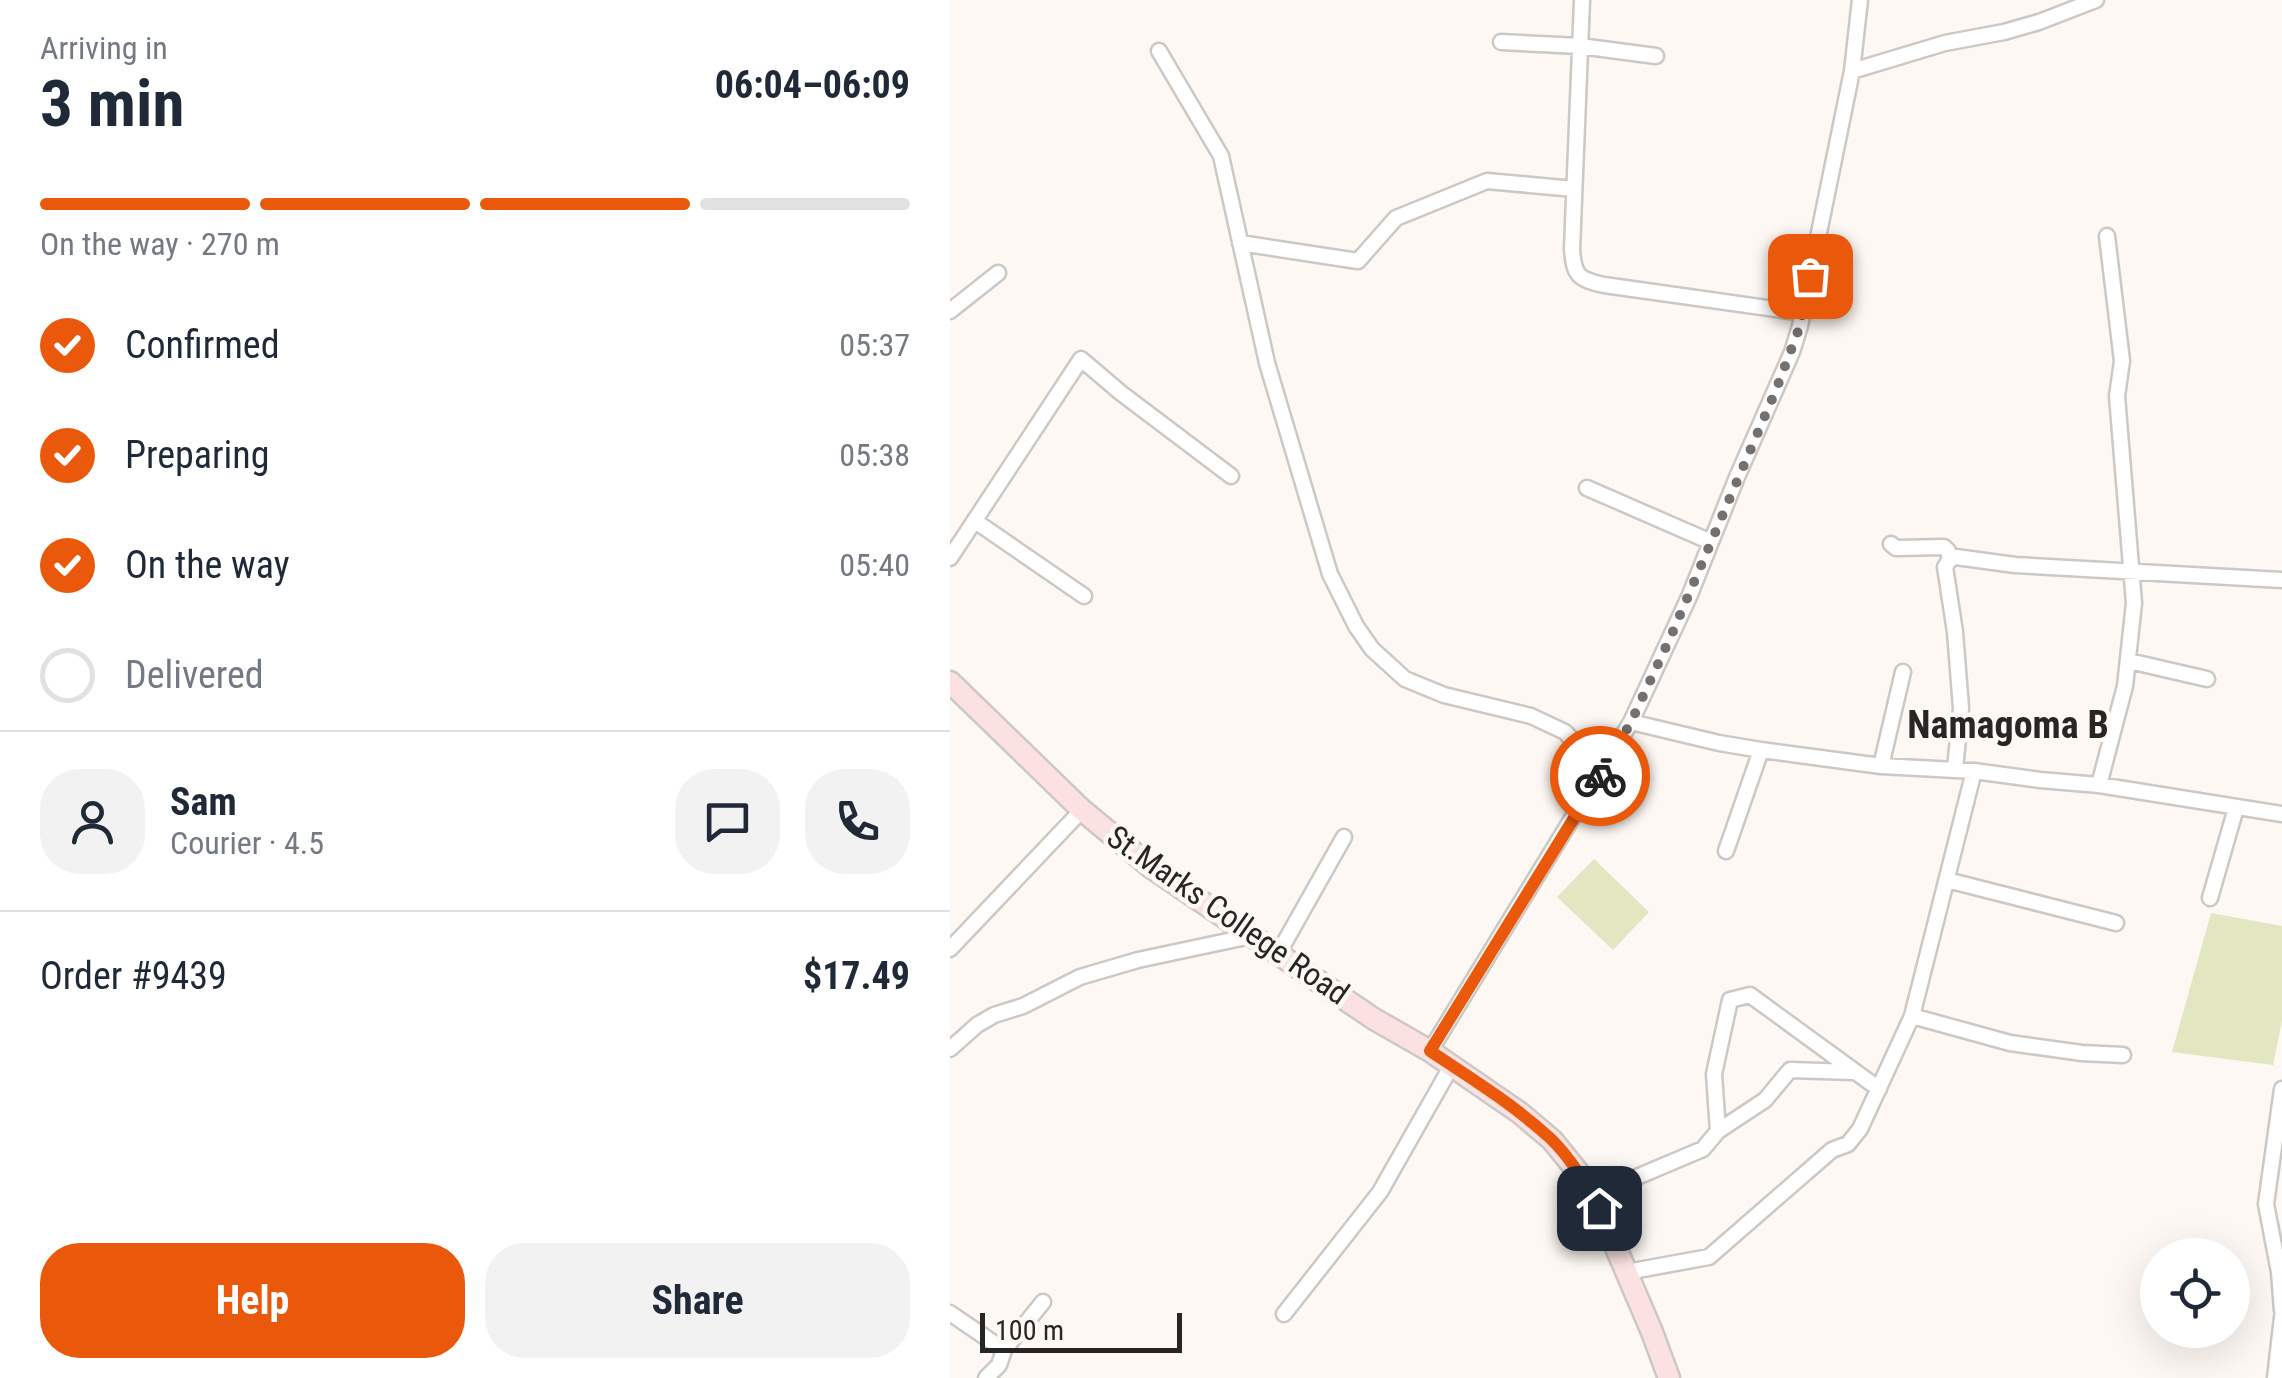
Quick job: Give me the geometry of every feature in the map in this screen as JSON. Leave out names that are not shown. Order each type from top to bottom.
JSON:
[{"type":"main road","name":"St.Marks College Road","points":[[950,682],[959,701],[1152,868],[1374,1018],[1452,1065],[1552,1140],[1592,1196],[1669,1378]]},
{"type":"street","points":[[1582,0],[1573,263],[1580,277],[1604,284],[1803,313]]},
{"type":"street","points":[[1430,1051],[1631,722],[1792,352],[1852,72],[1860,0]]},
{"type":"street","points":[[1852,72],[1945,43],[2040,22],[2096,0]]},
{"type":"street","points":[[1501,42],[1580,46],[1656,56]]},
{"type":"street","points":[[1159,50],[1221,156],[1267,363],[1330,574],[1356,626],[1372,649],[1405,679],[1444,695],[1531,716],[1565,732],[1584,752],[1597,780]]},
{"type":"street","points":[[1240,243],[1358,261],[1396,218],[1487,180],[1574,190]]},
{"type":"street","points":[[2099,785],[2129,661],[2134,604],[2117,396],[2122,360],[2106,236]]},
{"type":"street","points":[[950,311],[998,273]]},
{"type":"street","points":[[950,558],[1081,359],[1231,476]]},
{"type":"street","points":[[1587,488],[1711,542]]},
{"type":"street","points":[[975,521],[1084,596]]},
{"type":"street","points":[[1890,544],[1896,548],[1944,547],[1950,559]]},
{"type":"street","points":[[1956,769],[1961,708],[1945,567],[1950,559],[2282,580]]},
{"type":"street","points":[[2129,661],[2207,679]]},
{"type":"street","points":[[1881,766],[1903,672]]},
{"type":"street","points":[[1631,722],[1761,750],[1881,766],[1974,770],[2099,785],[2282,814]]},
{"type":"street","points":[[1726,850],[1761,750]]},
{"type":"street","points":[[1626,1272],[1710,1257],[1832,1150],[1848,1144],[1860,1129],[1912,1016],[1974,770]]},
{"type":"street","points":[[2210,898],[2236,808]]},
{"type":"street","points":[[950,949],[1082,810]]},
{"type":"street","points":[[1278,954],[1344,837]]},
{"type":"street","points":[[1947,880],[2116,923]]},
{"type":"street","points":[[950,1049],[994,1016],[1080,977],[1124,963],[1251,936]]},
{"type":"street","points":[[1718,1131],[1714,1074],[1730,1000],[1750,995],[1879,1089]]},
{"type":"street","points":[[1912,1016],[2010,1043],[2123,1055]]},
{"type":"street","points":[[1284,1314],[1380,1192],[1452,1065]]},
{"type":"street","points":[[1592,1196],[1703,1149],[1718,1131],[1765,1100],[1790,1070],[1856,1072]]},
{"type":"street","points":[[2275,1378],[2282,1314],[2279,1272],[2266,1204],[2282,1089]]},
{"type":"street","points":[[986,1378],[1043,1302]]},
{"type":"street","points":[[950,1313],[1004,1350]]},
{"type":"green space","points":[[1594,859],[1649,912],[1613,950],[1557,897]]},
{"type":"green space","points":[[2211,913],[2282,926],[2282,1021],[2273,1065],[2172,1052]]},
{"type":"way so far","points":[[1600,776],[1631,722],[1671,636],[1792,352],[1810,276]]},
{"type":"district","name":"Namagoma B","points":[[2008,725]]},
{"type":"route","points":[[1599,1208],[1578,1172],[1552,1140],[1430,1051],[1600,776]]}]
